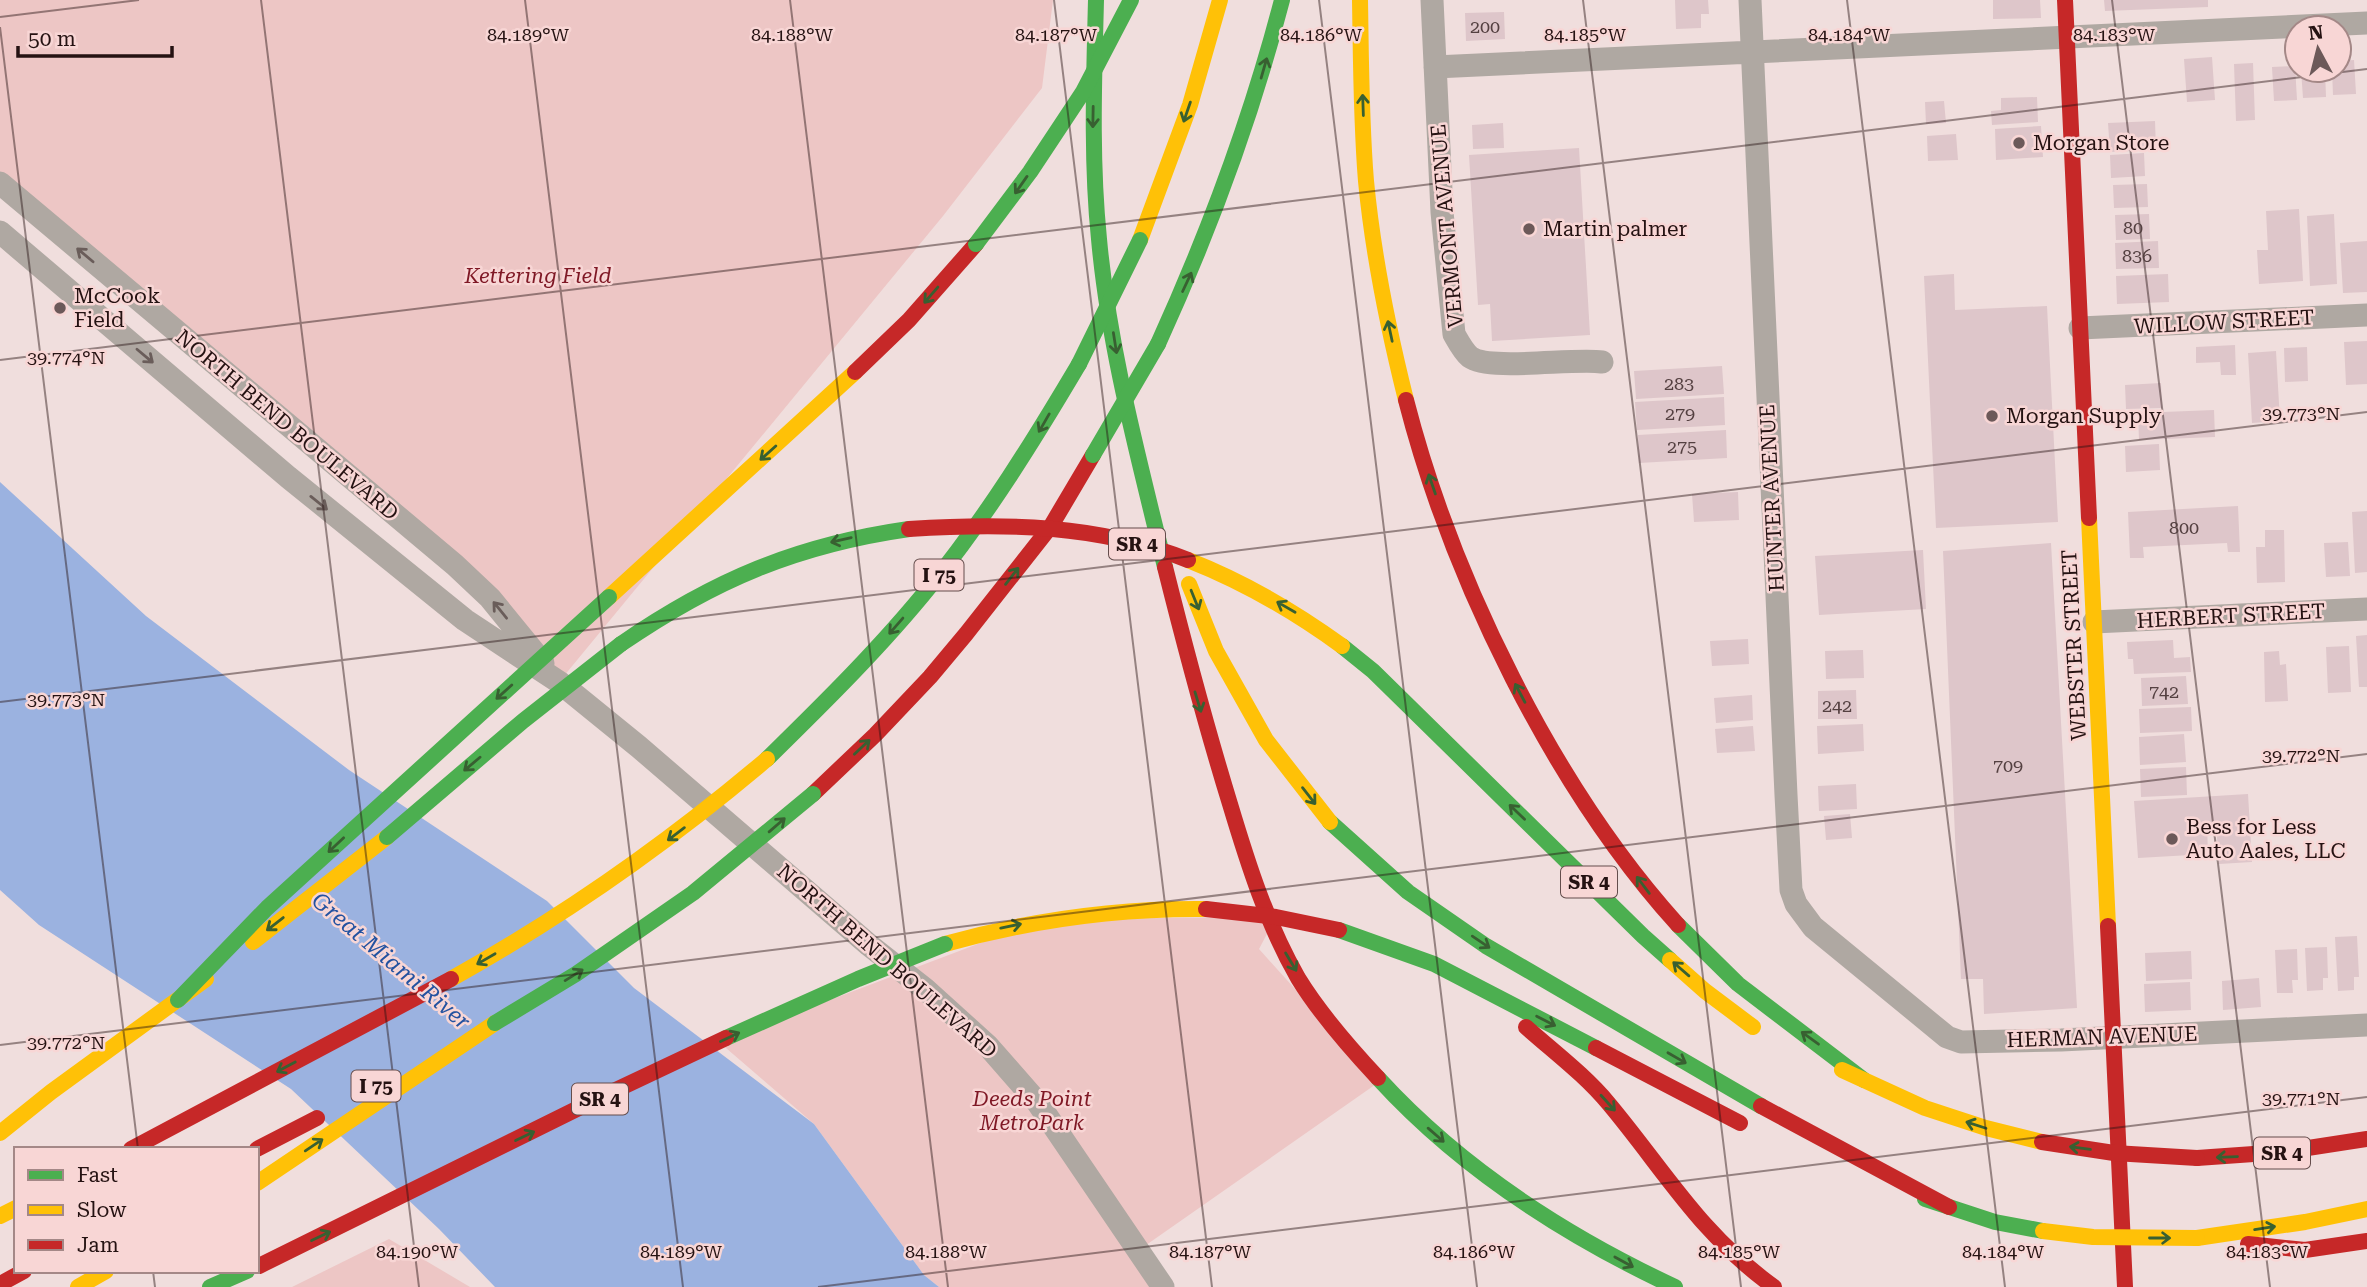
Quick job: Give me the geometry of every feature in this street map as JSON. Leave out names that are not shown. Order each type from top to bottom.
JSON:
[{"type":"main road","points":[[1096,0],[1093,147],[1099,242],[1119,371],[1195,691],[1224,787],[1282,947],[1315,1004],[1379,1082],[1465,1160],[1574,1236],[1675,1287]]},
{"type":"main road","points":[[178,1000],[267,908],[823,403],[909,320],[976,244],[1030,172],[1083,92],[1131,0]]},
{"type":"main road","name":"I 75","points":[[135,1147],[446,982],[584,899],[703,814],[767,759],[871,655],[953,557],[1030,447],[1079,364],[1140,240],[1190,105],[1220,0]]},
{"type":"main road","name":"I 75","points":[[356,1097],[495,1023],[576,974],[693,893],[813,794],[930,677],[1051,526],[1158,344],[1216,213],[1254,102],[1282,0]]},
{"type":"main road","points":[[1360,0],[1369,204],[1390,334],[1417,441],[1450,538],[1483,619],[1520,694],[1560,764],[1613,844],[1654,899],[1717,966],[1864,1080]]},
{"type":"main road","name":"WEBSTER STREET","points":[[2065,0],[2125,1287]]},
{"type":"main road","points":[[1141,469],[1216,651],[1266,740],[1335,829],[1408,892],[1486,946],[1790,1123],[1949,1207]]},
{"type":"main road","name":"SR 4","points":[[0,1133],[51,1092],[178,1000],[387,837],[523,721],[646,626],[708,588],[742,573],[837,541],[909,529],[1012,525],[1080,531],[1142,545],[1210,569],[1303,617],[1373,671],[1643,936],[1705,991],[1764,1033]]},
{"type":"main road","name":"SR 4","points":[[259,1266],[685,1057],[862,977],[945,944],[1003,927],[1074,914],[1139,909],[1206,909],[1276,917],[1339,930],[1422,959],[1757,1132]]},
{"type":"main road","points":[[1485,990],[1606,1100],[1708,1232],[1752,1274],[1774,1287]]},
{"type":"main road","points":[[259,1182],[495,1023]]},
{"type":"main road","name":"SR 4","points":[[1807,1056],[1925,1108],[1986,1128],[2042,1142],[2113,1153],[2197,1158],[2261,1156],[2367,1139]]},
{"type":"main road","points":[[0,1119],[51,1092]]},
{"type":"main road","name":"I 75","points":[[259,1148],[334,1109]]},
{"type":"main road","points":[[1852,1173],[1995,1222],[2043,1231],[2093,1237],[2197,1238],[2305,1250],[2367,1241]]},
{"type":"main road","points":[[2197,1238],[2305,1222],[2367,1209]]},
{"type":"main road","points":[[78,1287],[102,1273]]},
{"type":"main road","name":"SR 4","points":[[210,1287],[242,1273]]},
{"type":"main road","points":[[222,1287],[246,1273]]},
{"type":"main road","points":[[0,1284],[32,1274]]},
{"type":"street","name":"VERMONT AVENUE","points":[[1432,0],[1442,212],[1454,334],[1470,357],[1486,363],[1585,360],[1602,362]]},
{"type":"street","name":"HUNTER AVENUE","points":[[1750,0],[1791,890],[1807,921],[1862,967]]},
{"type":"street","points":[[1435,67],[2367,23]]},
{"type":"street","name":"NORTH BEND BOULEVARD","points":[[0,184],[456,565],[490,598],[559,682]]},
{"type":"street","name":"NORTH BEND BOULEVARD","points":[[0,232],[288,477],[454,612],[559,682],[639,747],[869,945],[925,989],[988,1046],[1038,1103],[1163,1287]]},
{"type":"street","name":"WILLOW STREET","points":[[2080,328],[2367,315]]},
{"type":"street","name":"HERBERT STREET","points":[[2094,622],[2367,609]]},
{"type":"street","name":"HERMAN AVENUE","points":[[1862,967],[1947,1037],[1961,1042],[2061,1040],[2367,1025]]},
{"type":"green space","name":"Kettering Field","points":[[0,0],[1053,0],[1042,88],[943,216],[559,682],[490,598],[0,183]]},
{"type":"green space","name":"Deeds Point MetroPark","points":[[1276,917],[1259,949],[1379,1082],[1139,1250],[1162,1287],[939,1287],[924,1275],[814,1124],[719,1042],[1044,919]]},
{"type":"green space","points":[[389,1239],[470,1287],[292,1287]]},
{"type":"water","name":"Great Miami River","points":[[0,482],[146,616],[349,770],[547,901],[634,988],[814,1124],[924,1275],[939,1287],[495,1287],[439,1229],[291,1089],[39,925],[0,890]]},
{"type":"building","points":[[1675,0],[1708,0],[1709,14],[1701,14],[1701,28],[1676,29]]},
{"type":"building","points":[[1993,0],[2040,0],[2041,18],[1993,19]]},
{"type":"building","points":[[2104,0],[2208,0],[2208,7],[2105,11]]},
{"type":"building","points":[[1504,12],[1505,39],[1466,41],[1465,13]]},
{"type":"building","points":[[2212,57],[2215,100],[2187,102],[2184,59]]},
{"type":"building","points":[[2353,60],[2356,94],[2333,95],[2333,84],[2353,84]]},
{"type":"building","points":[[2253,63],[2255,120],[2236,121],[2234,64]]},
{"type":"building","points":[[2272,67],[2283,67],[2283,84],[2296,84],[2297,100],[2274,101]]},
{"type":"building","points":[[2302,84],[2326,84],[2326,97],[2303,98]]},
{"type":"building","points":[[2037,97],[2038,122],[1992,125],[1991,111],[2001,110],[2001,98]]},
{"type":"building","points":[[1944,101],[1946,123],[1926,124],[1925,102]]},
{"type":"building","points":[[2155,121],[2156,150],[2110,152],[2108,123]]},
{"type":"building","points":[[1503,123],[1504,148],[1473,149],[1472,125]]},
{"type":"building","name":"Morgan Store","points":[[2041,126],[2043,157],[1996,160],[1995,129]]},
{"type":"building","points":[[1956,134],[1958,160],[1928,161],[1927,136]]},
{"type":"building","name":"Martin palmer","points":[[1579,148],[1590,335],[1492,341],[1490,304],[1478,305],[1469,155]]},
{"type":"building","points":[[2144,153],[2145,176],[2111,178],[2110,155]]},
{"type":"building","points":[[2147,184],[2148,207],[2114,208],[2113,185]]},
{"type":"building","points":[[2299,209],[2303,281],[2259,284],[2257,250],[2268,250],[2266,211]]},
{"type":"building","points":[[2149,214],[2150,239],[2116,240],[2115,215]]},
{"type":"building","points":[[2334,214],[2337,284],[2310,286],[2307,216]]},
{"type":"building","points":[[2158,241],[2159,268],[2116,269],[2115,243]]},
{"type":"building","points":[[2367,241],[2367,292],[2343,293],[2340,243]]},
{"type":"building","name":"Morgan Supply","points":[[1954,274],[1955,310],[2047,306],[2058,522],[1936,528],[1924,276]]},
{"type":"building","points":[[2168,274],[2169,302],[2117,304],[2116,276]]},
{"type":"building","points":[[2367,341],[2367,384],[2346,385],[2344,342]]},
{"type":"building","points":[[2235,345],[2236,375],[2221,375],[2220,362],[2196,363],[2196,347]]},
{"type":"building","points":[[2307,347],[2308,381],[2285,382],[2284,348]]},
{"type":"building","points":[[2276,351],[2280,421],[2252,423],[2248,353]]},
{"type":"building","points":[[1722,366],[1724,394],[1636,399],[1634,371]]},
{"type":"building","points":[[2161,383],[2162,408],[2126,409],[2125,385]]},
{"type":"building","points":[[1724,397],[1725,425],[1637,430],[1635,402]]},
{"type":"building","points":[[2214,410],[2215,437],[2139,440],[2138,413]]},
{"type":"building","points":[[1726,430],[1727,458],[1639,463],[1638,435]]},
{"type":"building","points":[[2159,444],[2160,470],[2126,472],[2125,446]]},
{"type":"building","points":[[1738,492],[1739,520],[1694,522],[1692,494]]},
{"type":"building","points":[[2238,506],[2240,552],[2228,552],[2227,543],[2143,547],[2144,558],[2130,558],[2128,512]]},
{"type":"building","points":[[2367,511],[2367,572],[2355,573],[2352,512]]},
{"type":"building","points":[[2265,530],[2284,530],[2285,582],[2257,583],[2256,547],[2265,547]]},
{"type":"building","points":[[2348,542],[2350,576],[2326,577],[2324,543]]},
{"type":"building","points":[[2051,543],[2077,1008],[1984,1014],[1983,979],[1961,979],[1943,551]]},
{"type":"building","points":[[1923,550],[1926,609],[1819,615],[1815,556]]},
{"type":"building","points":[[2367,635],[2367,687],[2359,687],[2356,636]]},
{"type":"building","points":[[1748,639],[1749,664],[1712,666],[1710,641]]},
{"type":"building","points":[[2173,640],[2174,658],[2190,657],[2191,672],[2134,674],[2133,659],[2128,659],[2127,642]]},
{"type":"building","points":[[2349,646],[2351,692],[2328,693],[2326,647]]},
{"type":"building","points":[[1863,650],[1864,678],[1826,679],[1825,651]]},
{"type":"building","points":[[2279,651],[2280,665],[2286,664],[2288,701],[2265,702],[2264,652]]},
{"type":"building","points":[[2186,676],[2188,704],[2142,706],[2141,678]]},
{"type":"building","points":[[1856,690],[1857,719],[1818,719],[1818,691]]},
{"type":"building","points":[[1752,695],[1753,720],[1716,723],[1714,698]]},
{"type":"building","points":[[2191,707],[2192,731],[2140,733],[2139,709]]},
{"type":"building","points":[[1863,724],[1864,751],[1818,754],[1817,726]]},
{"type":"building","points":[[1753,726],[1755,751],[1717,753],[1715,729]]},
{"type":"building","points":[[2184,734],[2186,762],[2140,765],[2139,737]]},
{"type":"building","points":[[2186,767],[2187,795],[2141,797],[2140,769]]},
{"type":"building","points":[[1856,784],[1857,809],[1819,811],[1818,786]]},
{"type":"building","name":"Bess for Less Auto Aales, LLC","points":[[2248,794],[2252,862],[2219,864],[2216,824],[2207,824],[2208,854],[2138,858],[2134,801]]},
{"type":"building","points":[[1850,814],[1852,838],[1826,840],[1824,816]]},
{"type":"building","points":[[2357,936],[2359,977],[2354,977],[2354,990],[2338,991],[2335,937]]},
{"type":"building","points":[[2327,947],[2328,978],[2323,978],[2323,990],[2307,991],[2305,948]]},
{"type":"building","points":[[2297,949],[2298,980],[2292,980],[2293,993],[2277,993],[2275,950]]},
{"type":"building","points":[[2191,951],[2192,979],[2146,981],[2145,953]]},
{"type":"building","points":[[2259,978],[2261,1007],[2223,1010],[2222,981]]},
{"type":"building","points":[[2190,982],[2191,1010],[2145,1012],[2144,984]]},
{"type":"traffic: fast","points":[[1096,0],[1094,150],[1096,209],[1104,281],[1126,404],[1165,567]]},
{"type":"traffic: fast","points":[[976,244],[1030,172],[1083,92],[1131,0]]},
{"type":"traffic: fast","points":[[1158,344],[1228,175],[1282,0]]},
{"type":"traffic: fast","points":[[1079,364],[1140,240]]},
{"type":"traffic: fast","points":[[1093,455],[1158,344]]},
{"type":"traffic: fast","points":[[767,759],[872,653],[931,585],[1009,477],[1079,364]]},
{"type":"traffic: fast","points":[[621,644],[689,601],[758,568],[830,545],[909,529]]},
{"type":"traffic: fast","points":[[178,1000],[267,908],[609,597]]},
{"type":"traffic: fast","points":[[387,837],[523,721],[621,644]]},
{"type":"traffic: fast","points":[[1342,646],[1373,671],[1670,960]]},
{"type":"traffic: fast","points":[[495,1023],[576,974],[693,893],[813,794]]},
{"type":"traffic: fast","points":[[1330,822],[1408,892],[1486,946],[1761,1106]]},
{"type":"traffic: fast","points":[[1678,925],[1738,984],[1864,1080]]},
{"type":"traffic: fast","points":[[1339,930],[1434,964],[1596,1048]]},
{"type":"traffic: fast","points":[[726,1038],[858,979],[945,944]]},
{"type":"traffic: fast","points":[[1378,1078],[1444,1142],[1516,1197],[1593,1245],[1675,1287]]},
{"type":"traffic: fast","points":[[1925,1199],[1995,1222],[2043,1231]]},
{"type":"traffic: fast","points":[[210,1287],[242,1273]]},
{"type":"traffic: slow","points":[[1140,240],[1190,105],[1220,0]]},
{"type":"traffic: slow","points":[[1360,0],[1361,90],[1369,209],[1382,291],[1406,400]]},
{"type":"traffic: slow","points":[[609,597],[855,372]]},
{"type":"traffic: slow","points":[[2089,518],[2108,926]]},
{"type":"traffic: slow","points":[[1188,560],[1268,598],[1342,646]]},
{"type":"traffic: slow","points":[[1189,584],[1216,651],[1266,740],[1330,822]]},
{"type":"traffic: slow","points":[[451,979],[534,930],[614,877],[692,820],[767,759]]},
{"type":"traffic: slow","points":[[253,942],[387,837]]},
{"type":"traffic: slow","points":[[945,944],[1009,928],[1074,917],[1206,909]]},
{"type":"traffic: slow","points":[[1670,960],[1705,991],[1753,1027]]},
{"type":"traffic: slow","points":[[0,1133],[51,1092],[206,979]]},
{"type":"traffic: slow","points":[[259,1182],[495,1023]]},
{"type":"traffic: slow","points":[[1842,1070],[1925,1108],[1986,1128],[2042,1142]]},
{"type":"traffic: slow","points":[[0,1216],[14,1209]]},
{"type":"traffic: slow","points":[[2197,1238],[2305,1222],[2367,1209]]},
{"type":"traffic: slow","points":[[2043,1231],[2093,1237],[2197,1238]]},
{"type":"traffic: slow","points":[[78,1287],[102,1273]]},
{"type":"traffic: jam","points":[[2065,0],[2089,518]]},
{"type":"traffic: jam","points":[[855,372],[909,320],[976,244]]},
{"type":"traffic: jam","points":[[1406,400],[1450,538],[1513,678],[1550,746],[1590,810],[1633,870],[1678,925]]},
{"type":"traffic: jam","points":[[813,794],[875,735],[966,634],[1051,526],[1093,455]]},
{"type":"traffic: jam","points":[[909,529],[980,526],[1050,529],[1120,539],[1188,560]]},
{"type":"traffic: jam","points":[[1165,567],[1221,775],[1268,915],[1298,978],[1335,1030],[1378,1078]]},
{"type":"traffic: jam","points":[[1206,909],[1276,917],[1339,930]]},
{"type":"traffic: jam","points":[[2108,926],[2125,1287]]},
{"type":"traffic: jam","points":[[135,1147],[451,979]]},
{"type":"traffic: jam","points":[[1526,1027],[1600,1093],[1704,1223],[1748,1267],[1774,1287]]},
{"type":"traffic: jam","points":[[259,1266],[726,1038]]},
{"type":"traffic: jam","points":[[1596,1048],[1740,1123]]},
{"type":"traffic: jam","points":[[1761,1106],[1949,1207]]},
{"type":"traffic: jam","points":[[259,1148],[317,1118]]},
{"type":"traffic: jam","points":[[2197,1158],[2282,1152],[2367,1139]]},
{"type":"traffic: jam","points":[[2042,1142],[2114,1153],[2197,1158]]},
{"type":"traffic: jam","points":[[2248,1244],[2305,1250],[2367,1241]]},
{"type":"traffic: jam","points":[[0,1284],[20,1273]]},
{"type":"place","name":"Morgan Store","points":[[2019,143]]},
{"type":"place","name":"Martin palmer","points":[[1529,229]]},
{"type":"place","name":"McCook Field","points":[[60,308]]},
{"type":"place","name":"Morgan Supply","points":[[1992,416]]},
{"type":"place","name":"Bess for Less Auto Aales, LLC","points":[[2172,839]]}]
